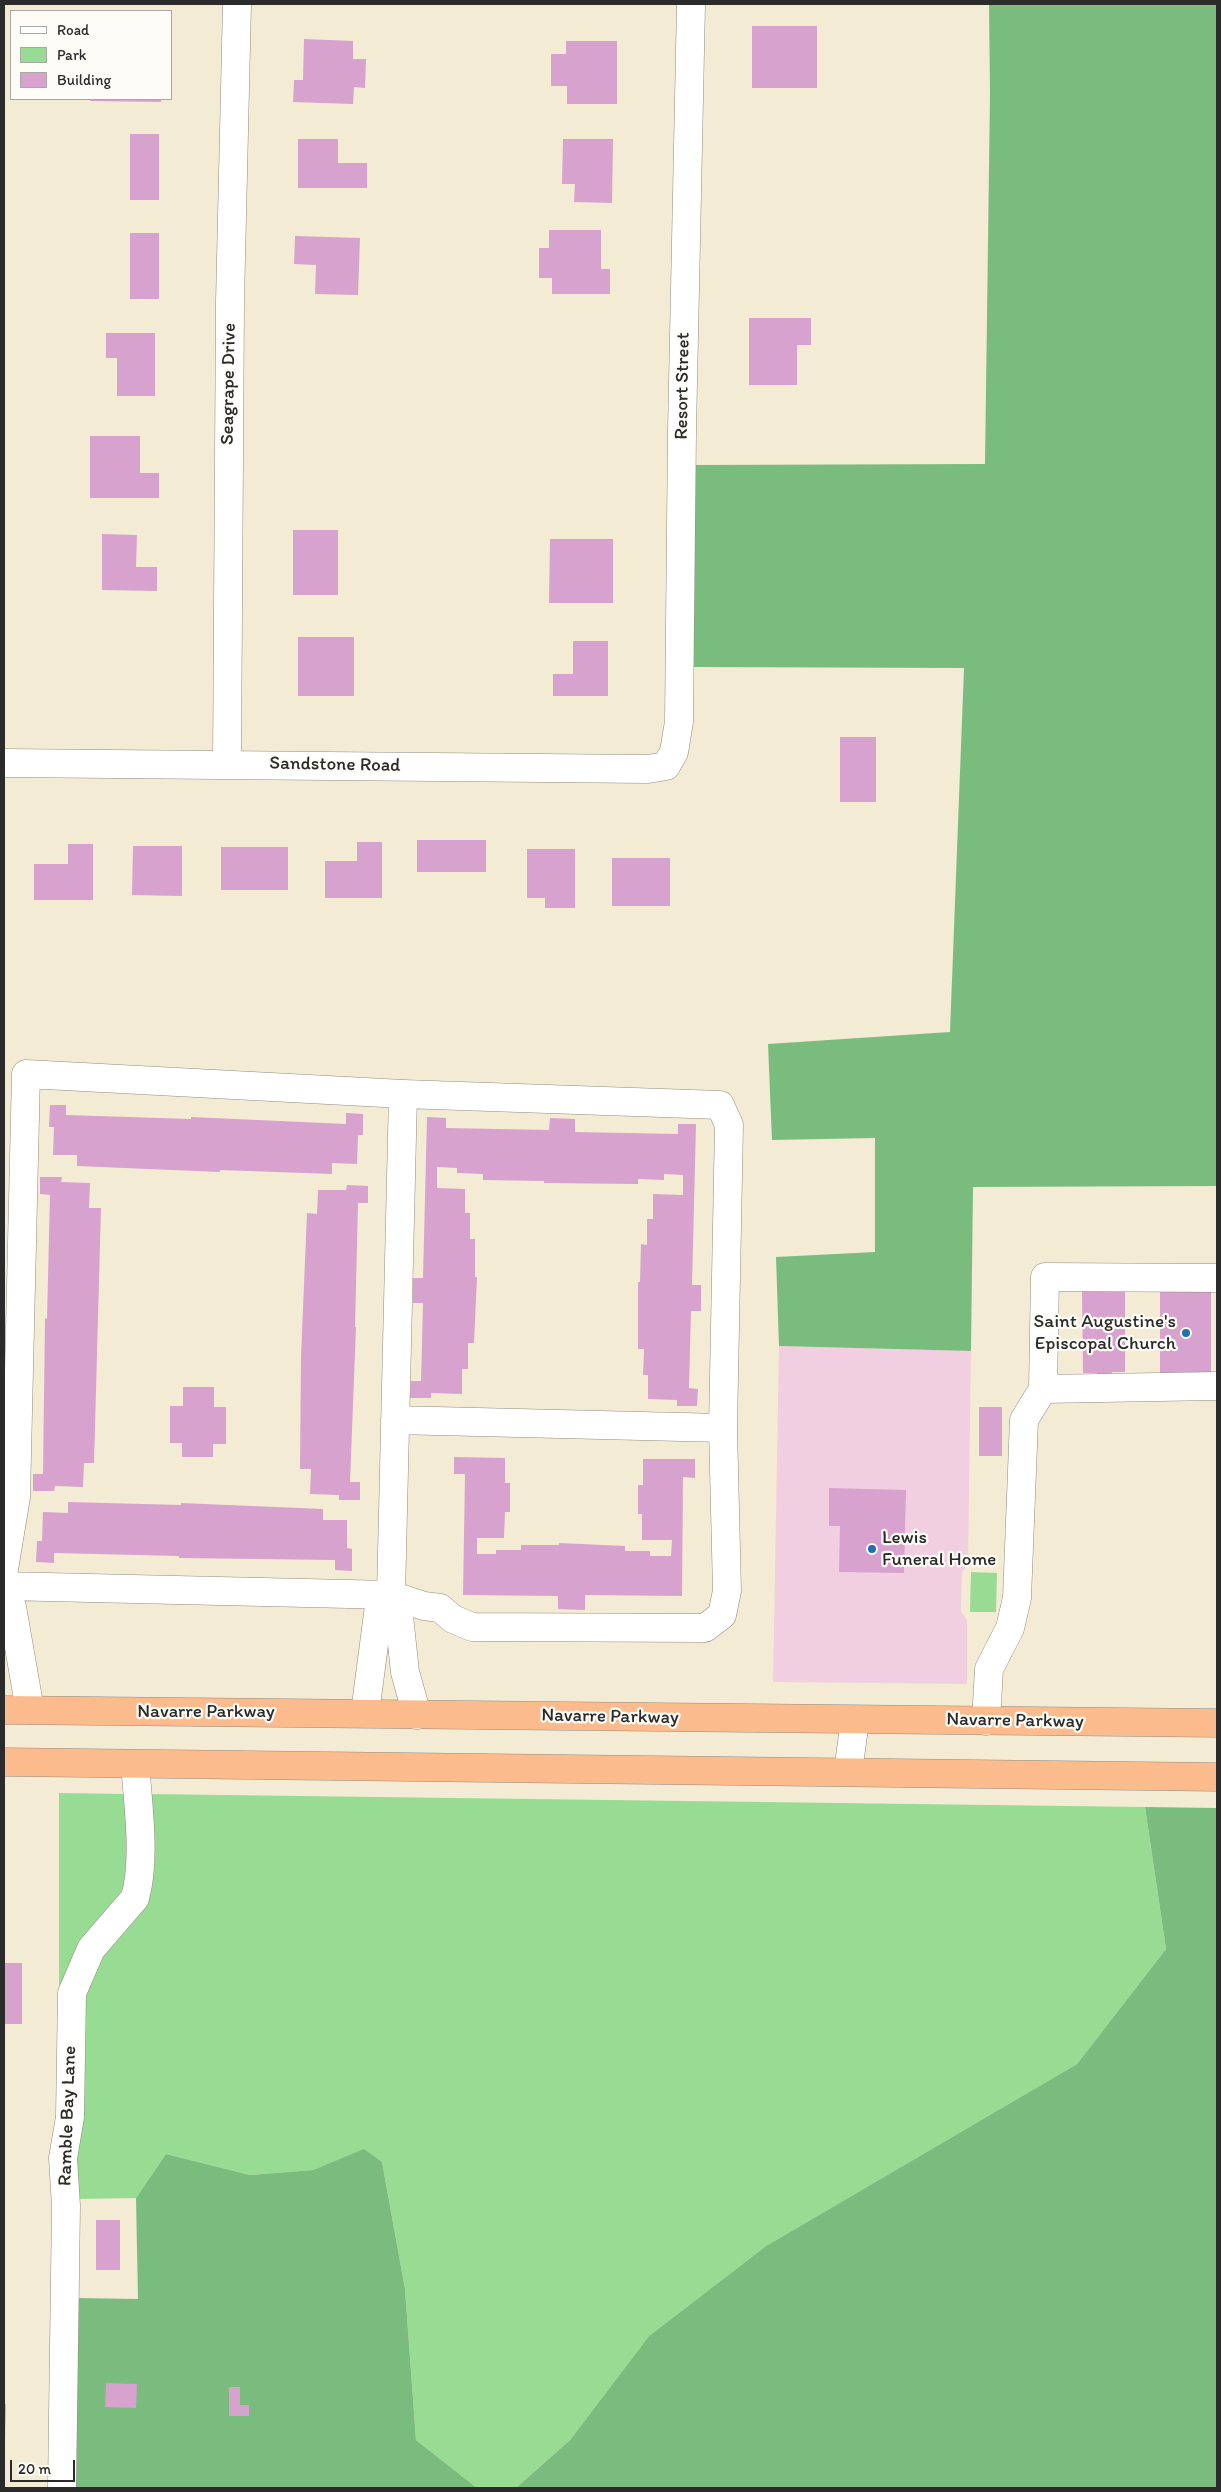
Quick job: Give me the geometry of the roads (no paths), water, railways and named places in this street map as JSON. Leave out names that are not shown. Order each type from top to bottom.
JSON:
[{"type":"highway","name":"Navarre Parkway","points":[[17,1710],[1217,1723]]},
{"type":"highway","points":[[4,1762],[1217,1777]]},
{"type":"street","name":"Seagrape Drive","points":[[227,764],[230,302],[237,4]]},
{"type":"street","name":"Resort Street","points":[[666,766],[674,752],[680,722],[682,430],[691,4]]},
{"type":"street","name":"Sandstone Road","points":[[4,763],[648,769],[666,766]]},
{"type":"street","points":[[4,1569],[16,1497],[10,1480],[15,1075],[403,1094],[720,1105],[729,1125],[724,1428],[727,1591],[722,1615],[705,1628],[472,1627],[453,1619],[440,1608],[424,1606],[391,1595],[4,1586]]},
{"type":"street","points":[[403,1094],[391,1595],[398,1607],[405,1672],[418,1715]]},
{"type":"street","points":[[986,1721],[990,1669],[1010,1628],[1017,1598],[1024,1420],[1043,1389],[1045,1277],[1217,1278]]},
{"type":"street","points":[[1043,1389],[1217,1386]]},
{"type":"street","points":[[395,1420],[724,1428]]},
{"type":"street","points":[[4,1591],[12,1607],[17,1710]]},
{"type":"street","points":[[365,1713],[379,1606],[391,1595]]},
{"type":"street","points":[[848,1772],[855,1720]]},
{"type":"street","name":"Ramble Bay Lane","points":[[62,2488],[66,2206],[64,2158],[70,2117],[72,1993],[91,1949],[135,1898],[138,1889],[140,1830],[135,1764]]},
{"type":"place","name":"Saint Augustine's Episcopal Church","points":[[1186,1333]]},
{"type":"place","name":"Lewis Funeral Home","points":[[872,1549]]}]
